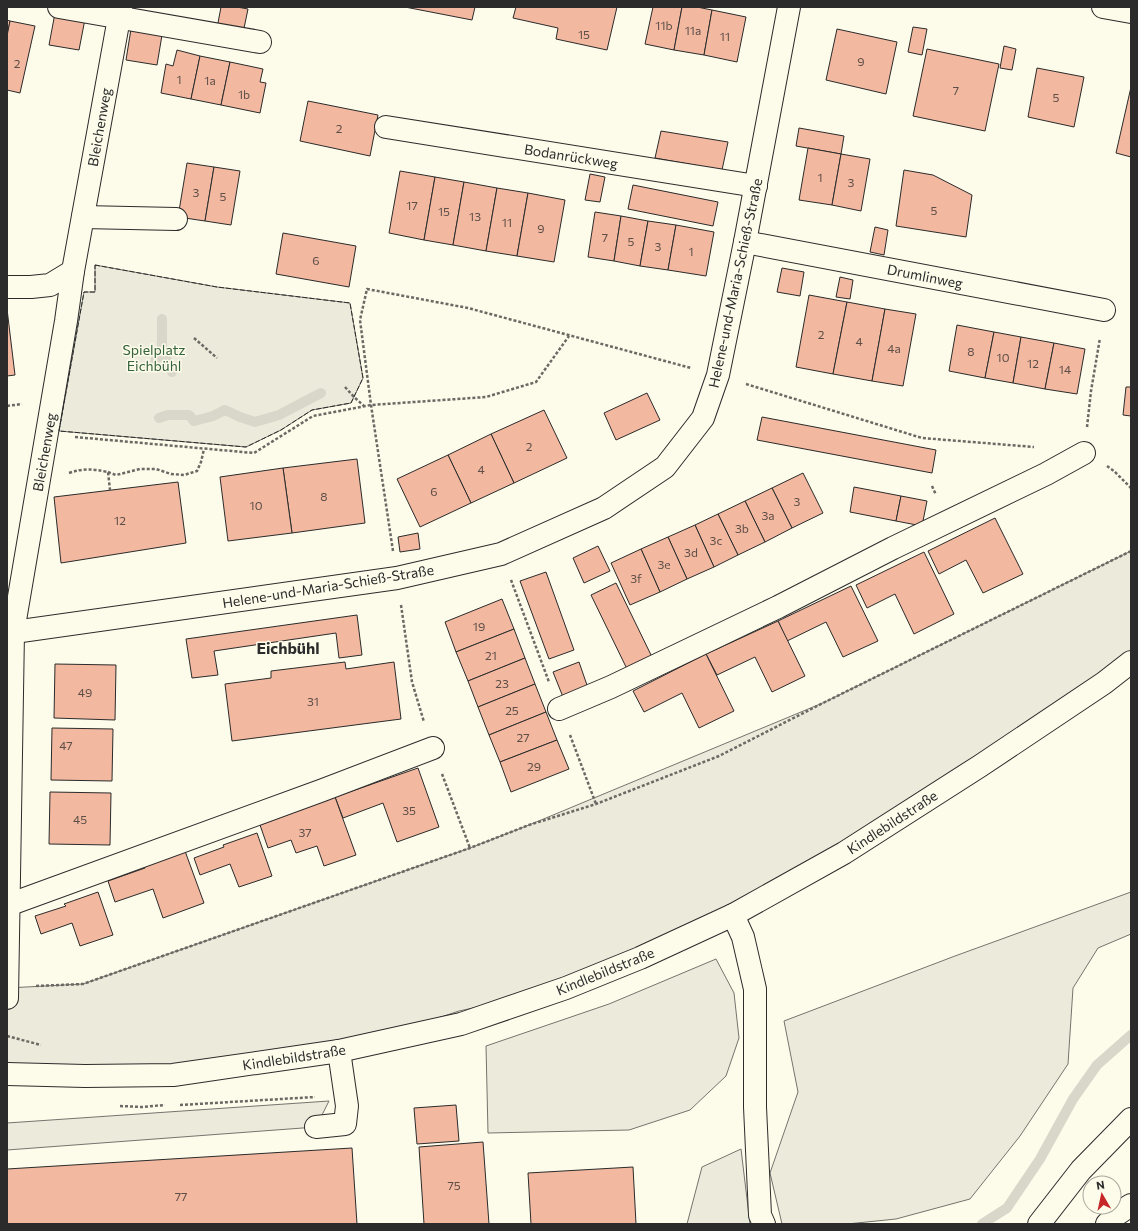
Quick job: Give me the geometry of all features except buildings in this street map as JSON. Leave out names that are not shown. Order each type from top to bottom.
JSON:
[{"type":"street","points":[[59,7],[120,12],[260,42]]},
{"type":"street","name":"Helene-und-Maria-Schieß-Straße","points":[[10,633],[397,578],[501,554],[604,508],[665,468],[704,418],[718,375],[756,186],[789,7]]},
{"type":"street","points":[[1103,7],[1131,12]]},
{"type":"street","name":"Bleichenweg","points":[[7,998],[10,633],[39,484],[73,271],[120,12]]},
{"type":"street","name":"Bodanrückweg","points":[[386,127],[756,186]]},
{"type":"street","points":[[83,216],[176,219]]},
{"type":"street","name":"Drumlinweg","points":[[745,242],[1104,310]]},
{"type":"street","points":[[7,287],[50,285],[73,271]]},
{"type":"street","points":[[559,709],[610,687],[778,607],[893,548],[1046,474],[1084,453]]},
{"type":"street","name":"Kindlebildstraße","points":[[7,1074],[85,1076],[173,1075],[339,1051],[461,1024],[559,990],[640,958],[733,915],[844,853],[987,761],[1104,683],[1131,662]]},
{"type":"street","points":[[8,905],[433,748]]},
{"type":"street","points":[[733,915],[743,937],[755,989],[755,1107],[760,1215],[764,1224]]},
{"type":"street","points":[[316,1127],[345,1124],[347,1106],[339,1051]]},
{"type":"street","points":[[1039,1224],[1081,1170],[1131,1119]]},
{"type":"path","points":[[470,848],[433,748],[412,682],[360,320],[367,289],[468,308],[718,375],[922,438],[1039,448]]},
{"type":"path","points":[[1084,453],[1091,391],[1104,310]]},
{"type":"path","points":[[47,434],[254,453],[313,416],[371,404],[486,397],[536,382],[569,336]]},
{"type":"path","points":[[194,338],[217,358]]},
{"type":"path","points":[[345,387],[365,406]]},
{"type":"path","points":[[39,484],[55,481],[78,470],[93,469],[116,475],[140,469],[156,469],[171,474],[184,475],[197,471],[204,449]]},
{"type":"path","points":[[108,472],[110,490]]},
{"type":"path","points":[[7,988],[83,984],[470,848],[529,825],[596,804],[720,756],[825,702],[1131,551]]},
{"type":"path","points":[[501,554],[596,804]]},
{"type":"green space","name":"Spielplatz Eichbühl","points":[[95,265],[217,287],[350,303],[363,378],[351,403],[312,410],[281,430],[246,447],[59,431],[84,292],[95,292]]},
{"type":"green space","points":[[1131,551],[1131,659],[844,853],[566,988],[459,1011],[339,1051],[173,1075],[7,1074],[7,988],[83,984],[470,848],[825,702]]},
{"type":"green space","points":[[1131,892],[1131,934],[1098,948],[1073,988],[1068,1064],[1020,1136],[970,1199],[896,1219],[847,1224],[782,1224],[770,1173],[798,1092],[784,1021],[955,956]]},
{"type":"green space","points":[[716,959],[734,993],[739,1038],[726,1076],[690,1110],[629,1130],[488,1133],[486,1046],[609,1004]]},
{"type":"green space","points":[[741,1149],[750,1224],[687,1224],[702,1167]]},
{"type":"shaded area","points":[[329,1101],[316,1127],[7,1150],[7,1123]]},
{"type":"waterway","points":[[162,319],[162,349],[172,372]]},
{"type":"waterway","points":[[155,364],[156,359],[163,352]]},
{"type":"waterway","points":[[159,418],[168,415],[189,415],[194,421],[213,416],[225,410],[255,422],[279,415],[321,393]]},
{"type":"waterway","points":[[982,1224],[1007,1208],[1040,1159],[1073,1099],[1097,1065],[1131,1035]]},
{"type":"fence","points":[[95,265],[217,287],[350,303],[363,378],[351,403],[312,410],[281,430],[246,447],[59,431],[84,292],[95,292],[95,265]]},
{"type":"district","name":"Eichbühl","points":[[288,647]]}]
